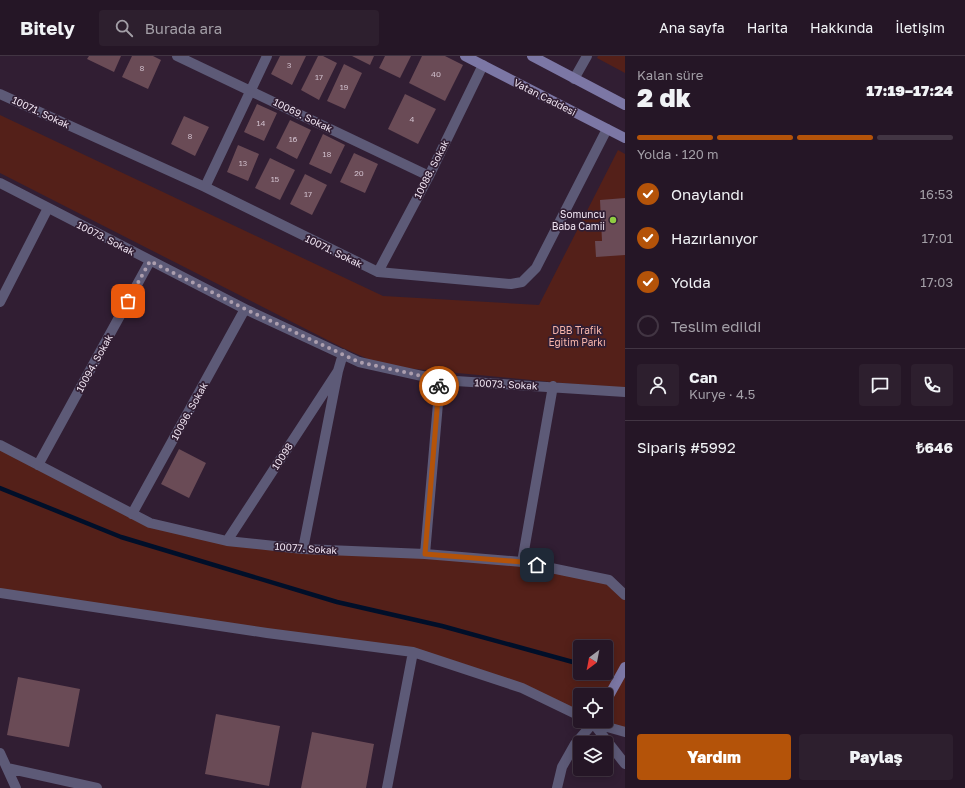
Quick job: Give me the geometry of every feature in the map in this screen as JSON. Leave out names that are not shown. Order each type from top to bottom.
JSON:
[{"type":"street","name":"10069. Sokak","points":[[177,56],[429,176]]},
{"type":"street","points":[[204,187],[267,56]]},
{"type":"street","name":"Vatan Caddesi","points":[[465,56],[625,138]]},
{"type":"street","points":[[532,56],[625,105]]},
{"type":"street","points":[[574,79],[588,56]]},
{"type":"street","name":"10088. Sokak","points":[[378,272],[429,176],[483,65]]},
{"type":"street","name":"10071. Sokak","points":[[0,94],[204,187],[378,272],[511,284],[522,282],[536,268],[607,129]]},
{"type":"street","name":"10073. Sokak","points":[[0,183],[245,309],[359,362],[440,380],[553,386],[625,392]]},
{"type":"street","points":[[0,302],[48,208]]},
{"type":"street","name":"10094. Sokak","points":[[38,465],[150,261]]},
{"type":"street","name":"10096. Sokak","points":[[132,514],[245,309]]},
{"type":"street","points":[[303,549],[338,371],[343,354]]},
{"type":"street","name":"10098","points":[[227,541],[338,371]]},
{"type":"street","points":[[425,554],[440,380]]},
{"type":"street","points":[[522,562],[553,386]]},
{"type":"street","name":"10077. Sokak","points":[[0,445],[150,523],[227,541],[303,549],[425,554],[522,562],[609,580],[625,595]]},
{"type":"street","points":[[0,593],[267,633],[413,652],[522,688],[573,713]]},
{"type":"street","points":[[387,788],[413,652]]},
{"type":"street","points":[[613,688],[625,667]]},
{"type":"street","points":[[557,788],[562,767],[575,744],[587,728]]},
{"type":"street","points":[[597,728],[625,764]]},
{"type":"street","points":[[612,728],[625,732]]},
{"type":"street","points":[[0,753],[16,788]]},
{"type":"street","points":[[7,768],[67,784],[97,788]]},
{"type":"green space","points":[[598,56],[625,56],[625,73],[597,58]]},
{"type":"green space","name":"DBB Trafik Eğitim Parkı","points":[[0,115],[383,296],[539,305],[618,150],[625,154],[625,389],[384,366],[343,348],[0,173]]},
{"type":"green space","points":[[0,445],[132,514],[227,541],[522,562],[609,580],[625,595],[625,732],[612,728],[613,688],[573,688],[573,713],[522,688],[413,652],[0,593]]},
{"type":"building","points":[[89,56],[121,56],[114,72],[87,59]]},
{"type":"building","points":[[132,56],[153,56],[161,60],[148,89],[122,77]]},
{"type":"building","points":[[280,56],[306,56],[292,85],[271,74]]},
{"type":"building","points":[[318,56],[323,56],[337,63],[319,100],[301,90]]},
{"type":"building","points":[[352,56],[374,56],[370,65]]},
{"type":"building","points":[[385,56],[411,56],[400,78],[379,68]]},
{"type":"building","points":[[422,56],[445,56],[463,65],[445,101],[409,83]]},
{"type":"building","points":[[344,64],[362,73],[345,109],[327,101]]},
{"type":"building","points":[[405,94],[436,109],[418,144],[388,129]]},
{"type":"building","points":[[257,104],[277,113],[264,141],[244,132]]},
{"type":"building","points":[[184,116],[209,127],[195,156],[171,144]]},
{"type":"building","points":[[290,120],[311,130],[297,159],[276,148]]},
{"type":"building","points":[[323,134],[345,145],[331,174],[309,164]]},
{"type":"building","points":[[238,145],[259,154],[248,181],[227,172]]},
{"type":"building","points":[[354,153],[378,164],[365,193],[340,182]]},
{"type":"building","points":[[270,158],[295,170],[280,200],[255,188]]},
{"type":"building","points":[[305,174],[327,185],[312,215],[290,204]]},
{"type":"building","name":"Somuncu Baba Camii","points":[[625,198],[625,255],[596,257],[595,241],[602,241],[600,200]]},
{"type":"building","points":[[179,449],[206,463],[189,498],[161,484]]},
{"type":"building","points":[[18,677],[80,689],[69,747],[7,735]]},
{"type":"building","points":[[216,714],[280,726],[269,786],[205,774]]},
{"type":"building","points":[[312,732],[374,744],[366,788],[301,788]]},
{"type":"waterway","points":[[0,488],[121,537],[337,602],[442,626],[573,662]]},
{"type":"way so far","points":[[128,301],[150,261],[245,309],[359,362],[440,380],[439,386]]},
{"type":"place","name":"Somuncu Baba Camii","points":[[613,220]]},
{"type":"route","points":[[439,386],[425,554],[522,562],[537,565]]}]
